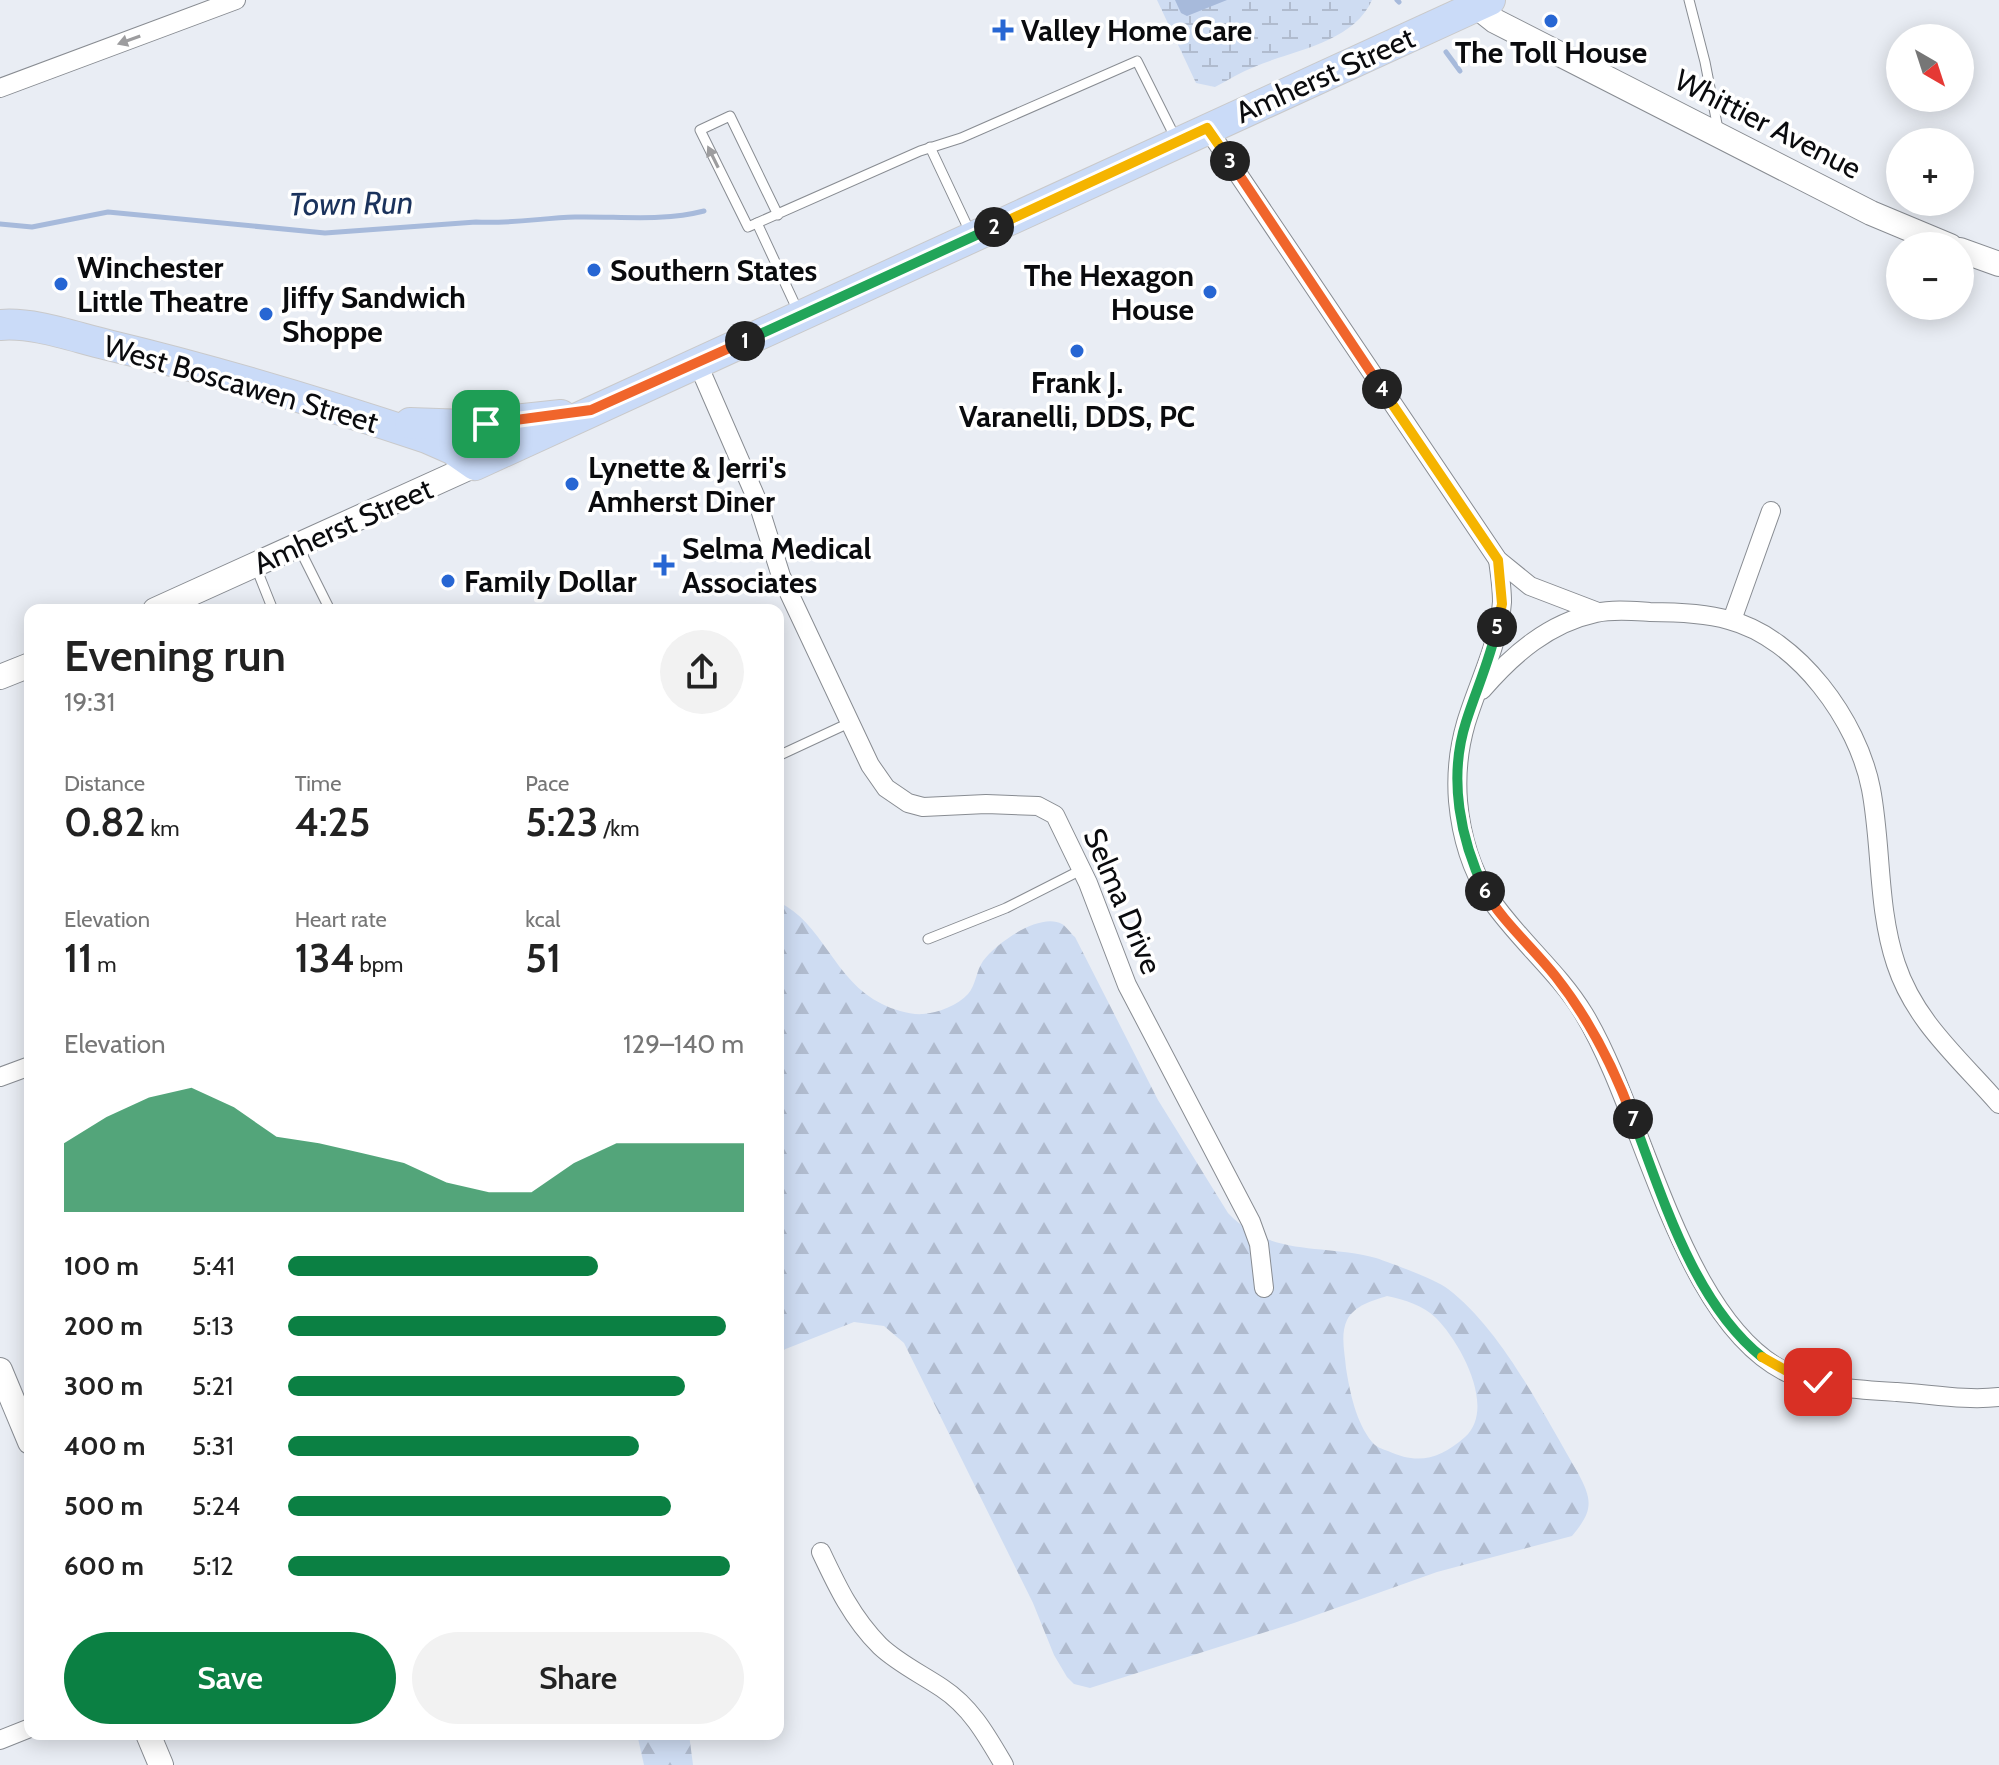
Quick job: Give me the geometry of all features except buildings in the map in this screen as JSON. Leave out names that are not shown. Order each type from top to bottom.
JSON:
[{"type":"main road","name":"Amherst Street","points":[[475,465],[1483,3]]},
{"type":"main road","name":"West Boscawen Street","points":[[0,325],[14,323],[203,367],[374,420],[452,449],[475,465]]},
{"type":"main road","points":[[374,420],[466,425],[591,410]]},
{"type":"street","points":[[0,88],[199,6],[236,0]]},
{"type":"street","name":"Whittier Avenue","points":[[1483,3],[1495,21],[1871,213],[1916,232]]},
{"type":"street","points":[[1207,128],[1498,560],[1530,586],[1598,612]]},
{"type":"street","points":[[1974,255],[1999,264]]},
{"type":"street","name":"Selma Drive","points":[[697,362],[757,500],[781,576],[849,723],[870,765],[886,788],[897,797],[923,807],[986,804],[1045,808],[1055,815],[1065,832],[1127,985],[1251,1222],[1259,1244],[1264,1288]]},
{"type":"street","name":"Amherst Street","points":[[168,604],[475,465]]},
{"type":"street","points":[[1732,620],[1771,511]]},
{"type":"street","points":[[1498,560],[1502,604],[1493,647],[1466,723],[1458,779],[1464,835],[1474,867],[1488,896],[1556,976],[1590,1024],[1631,1114],[1687,1253],[1728,1323],[1750,1347],[1770,1362],[1792,1374],[1818,1382],[1855,1389],[1999,1397]]},
{"type":"street","points":[[1475,698],[1500,669],[1530,643],[1563,623],[1598,612],[1667,612],[1732,620],[1789,653],[1815,679],[1843,718],[1865,764],[1871,791],[1880,894],[1896,964],[1908,993],[1928,1026],[1999,1104]]},
{"type":"street","points":[[0,677],[24,667]]},
{"type":"street","points":[[0,1077],[24,1068]]},
{"type":"street","points":[[1,1374],[24,1428]]},
{"type":"street","points":[[821,1552],[845,1602],[862,1627],[892,1655],[945,1690],[966,1708],[1004,1765]]},
{"type":"street","points":[[0,1740],[24,1730]]},
{"type":"street","points":[[151,1740],[161,1765]]},
{"type":"lane","points":[[1689,0],[1719,134]]},
{"type":"lane","points":[[752,225],[1137,61],[1177,142]]},
{"type":"lane","points":[[778,215],[730,116],[700,130],[800,316]]},
{"type":"lane","points":[[930,147],[973,237]]},
{"type":"lane","points":[[298,546],[327,604]]},
{"type":"lane","points":[[255,565],[271,604]]},
{"type":"lane","points":[[784,753],[849,723]]},
{"type":"lane","points":[[928,939],[1006,908],[1081,870]]},
{"type":"green space","points":[[1157,0],[1372,0],[1363,15],[1337,36],[1249,69],[1215,87],[1196,83]]},
{"type":"green space","points":[[784,906],[806,923],[840,967],[866,994],[892,1008],[918,1014],[941,1010],[959,1002],[971,990],[983,961],[998,946],[1019,931],[1053,921],[1062,924],[1075,937],[1158,1100],[1228,1213],[1244,1227],[1279,1243],[1376,1258],[1448,1289],[1486,1327],[1536,1400],[1578,1473],[1588,1499],[1587,1512],[1572,1536],[1437,1572],[1294,1623],[1090,1688],[1074,1684],[1054,1655],[1033,1603],[904,1343],[884,1326],[854,1322],[784,1350]],"holes":[[[1387,1296],[1413,1304],[1436,1318],[1455,1343],[1472,1376],[1477,1410],[1474,1425],[1465,1437],[1438,1455],[1419,1459],[1381,1449],[1366,1434],[1350,1387],[1344,1344],[1347,1320],[1364,1304]]]},
{"type":"green space","points":[[638,1740],[690,1740],[693,1765],[644,1765]]},
{"type":"shaded area","points":[[1175,0],[1227,0],[1187,16],[1181,13]]},
{"type":"waterway","points":[[1446,52],[1460,71]]},
{"type":"waterway","name":"Town Run","points":[[0,224],[32,227],[108,212],[325,233],[575,217],[656,217],[704,211]]},
{"type":"place","name":"The Toll House","points":[[1551,21]]},
{"type":"place","name":"Valley Home Care","points":[[1003,30]]},
{"type":"place","name":"Southern States","points":[[594,270]]},
{"type":"place","name":"Winchester Little Theatre","points":[[61,284]]},
{"type":"place","name":"The Hexagon House","points":[[1210,292]]},
{"type":"place","name":"Jiffy Sandwich Shoppe","points":[[266,314]]},
{"type":"place","name":"Frank J. Varanelli, DDS, PC","points":[[1077,351]]},
{"type":"place","name":"Lynette & Jerri's Amherst Diner","points":[[572,484]]},
{"type":"place","name":"Selma Medical Associates","points":[[664,565]]},
{"type":"place","name":"Family Dollar","points":[[448,581]]},
{"type":"route","points":[[486,424],[591,410],[1207,128],[1498,560],[1502,604],[1493,647],[1466,723],[1458,779],[1464,835],[1474,867],[1488,896],[1556,976],[1583,1012],[1604,1049],[1687,1253],[1728,1323],[1750,1347],[1770,1362],[1792,1374],[1818,1382]]}]
